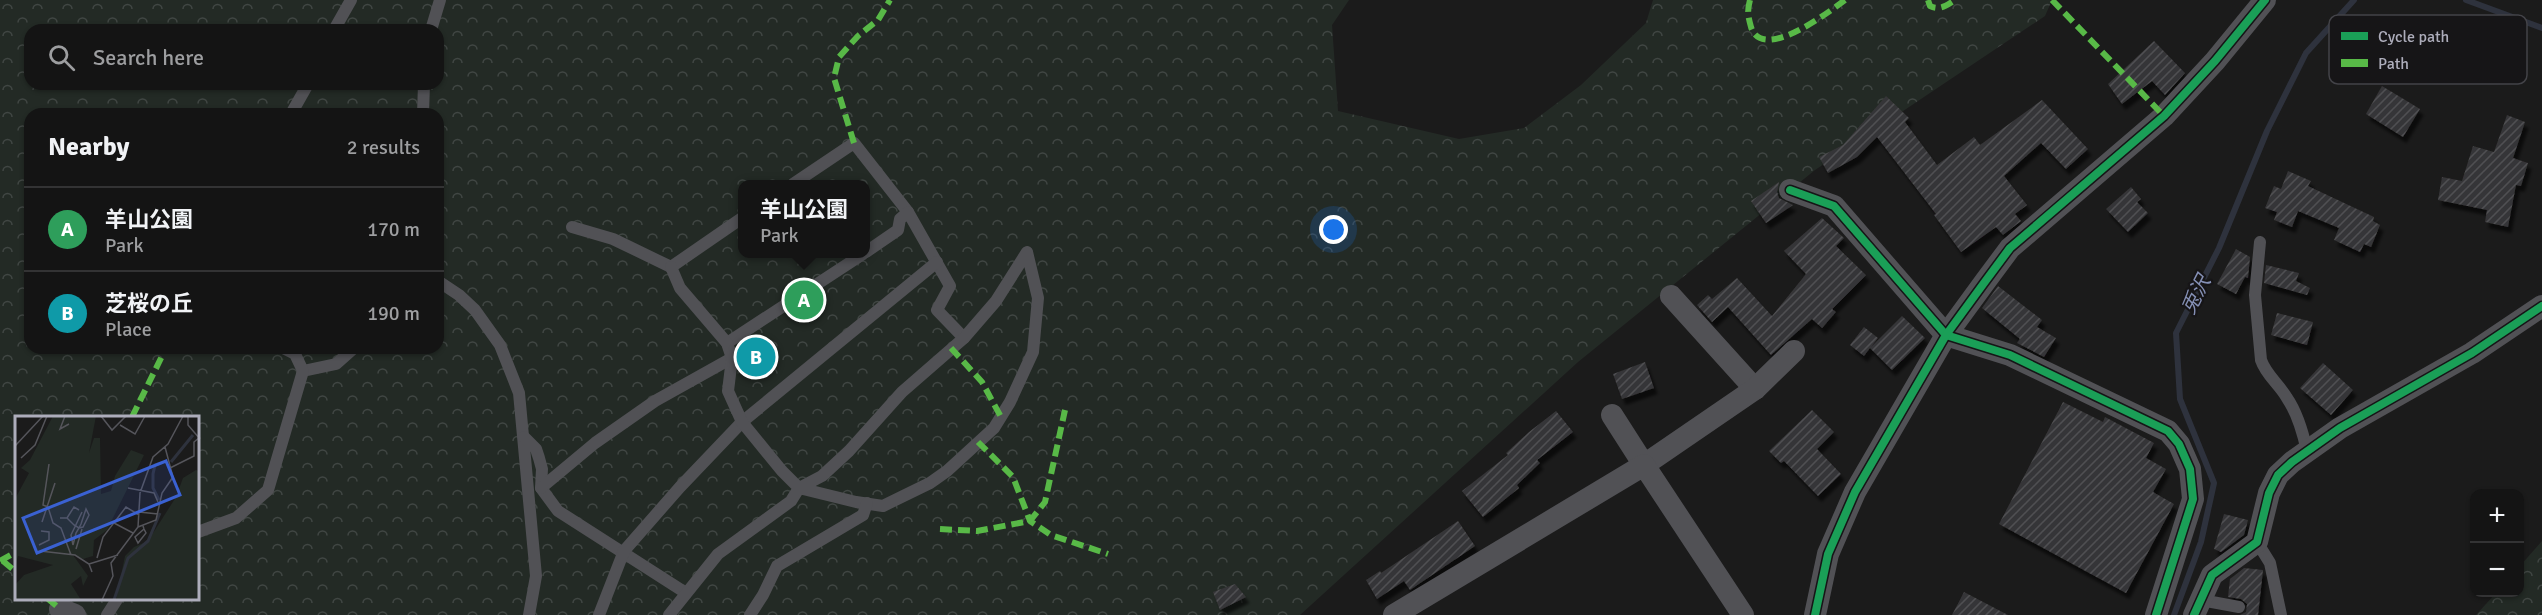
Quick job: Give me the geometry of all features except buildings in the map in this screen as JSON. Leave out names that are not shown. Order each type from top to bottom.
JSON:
[{"type":"street","points":[[1815,615],[1828,554],[1856,492],[1946,335],[2010,248],[2164,116],[2215,61],[2265,0]]},
{"type":"street","points":[[1790,190],[1834,206],[1946,335],[2010,355],[2168,431],[2190,469],[2193,499],[2156,615]]},
{"type":"street","points":[[1671,296],[1755,388]]},
{"type":"street","points":[[2197,608],[2212,575],[2257,542],[2263,512],[2278,475],[2340,428],[2472,353],[2542,306]]},
{"type":"street","points":[[1394,615],[1644,465],[1755,388],[1794,351]]},
{"type":"street","points":[[1612,415],[1743,615]]},
{"type":"lane","points":[[337,24],[351,0]]},
{"type":"lane","points":[[433,24],[440,0]]},
{"type":"lane","points":[[294,108],[305,90]]},
{"type":"lane","points":[[423,108],[424,90]]},
{"type":"lane","points":[[799,180],[854,143],[908,212],[938,262],[950,286],[937,310],[964,338]]},
{"type":"lane","points":[[870,249],[898,230],[900,219],[908,212]]},
{"type":"lane","points":[[671,267],[738,221]]},
{"type":"lane","points":[[572,227],[613,239],[671,267],[680,288],[727,343],[732,358],[728,391],[742,422],[799,489],[883,506],[930,483],[994,428],[1010,402],[1033,352],[1038,298],[1027,252],[996,302],[964,338],[902,392],[849,451],[822,476],[799,489],[790,501],[718,554],[669,615]]},
{"type":"lane","points":[[2260,243],[2255,295],[2260,360],[2264,369],[2288,398],[2303,432],[2307,451]]},
{"type":"lane","points":[[727,343],[856,258]]},
{"type":"lane","points":[[599,615],[624,552],[680,487],[742,422],[938,262]]},
{"type":"lane","points":[[444,285],[476,310],[500,345],[519,393],[536,576],[529,615]]},
{"type":"lane","points":[[200,531],[236,518],[268,490],[303,371],[295,354]]},
{"type":"lane","points":[[303,371],[336,364],[347,354]]},
{"type":"lane","points":[[541,488],[595,443],[655,401],[732,358]]},
{"type":"lane","points":[[524,437],[536,449],[542,469],[541,488],[558,511],[686,593]]},
{"type":"lane","points":[[750,615],[777,567],[863,515],[867,504]]},
{"type":"lane","points":[[2257,542],[2270,563],[2281,615]]},
{"type":"lane","points":[[107,615],[117,600]]},
{"type":"lane","points":[[2197,608],[2240,607]]},
{"type":"green space","points":[[0,0],[1349,0],[1332,25],[1338,111],[1459,139],[1524,128],[1581,85],[1646,23],[1653,0],[2052,0],[2045,16],[1815,170],[1578,362],[1300,615],[0,615]]},
{"type":"green space","points":[[2542,541],[2542,615],[2476,615],[2492,597],[2524,597],[2524,561]]},
{"type":"waterway","name":"兎沢","points":[[2340,15],[2354,0]]},
{"type":"waterway","name":"兎沢","points":[[2466,0],[2507,15]]},
{"type":"waterway","name":"兎沢","points":[[2527,22],[2542,28]]},
{"type":"waterway","name":"兎沢","points":[[2174,615],[2201,542],[2214,483],[2180,399],[2176,333],[2219,248],[2267,131],[2306,53],[2329,28]]},
{"type":"marked path","points":[[854,143],[834,78],[839,57],[858,36],[878,20],[890,0]]},
{"type":"marked path","points":[[1750,0],[1748,14],[1751,27],[1758,37],[1768,40],[1796,32],[1845,0]]},
{"type":"marked path","points":[[1928,0],[1930,6],[1937,8],[1955,0]]},
{"type":"marked path","points":[[2052,0],[2164,116]]},
{"type":"marked path","points":[[951,348],[982,382],[1001,417]]},
{"type":"marked path","points":[[132,416],[163,354]]},
{"type":"marked path","points":[[940,529],[977,531],[1030,521],[1045,502],[1065,410]]},
{"type":"marked path","points":[[978,442],[1013,477],[1030,521],[1051,535],[1108,554]]},
{"type":"marked path","points":[[0,561],[15,553]]},
{"type":"marked path","points":[[3,561],[15,571]]},
{"type":"marked path","points":[[49,600],[60,609]]},
{"type":"cycle path","points":[[1815,615],[1828,554],[1855,492],[1946,335],[1984,283],[2010,248],[2164,116],[2215,61],[2265,0]]},
{"type":"cycle path","points":[[1790,190],[1834,206],[1946,335],[2010,355],[2168,431],[2179,444],[2190,469],[2193,499],[2156,615]]},
{"type":"cycle path","points":[[2194,615],[2212,575],[2257,542],[2269,493],[2278,475],[2292,462],[2340,428],[2472,353],[2542,306]]},
{"type":"place","name":"羊山公園","points":[[804,300]]},
{"type":"place","name":"芝桜の丘","points":[[756,357]]}]
